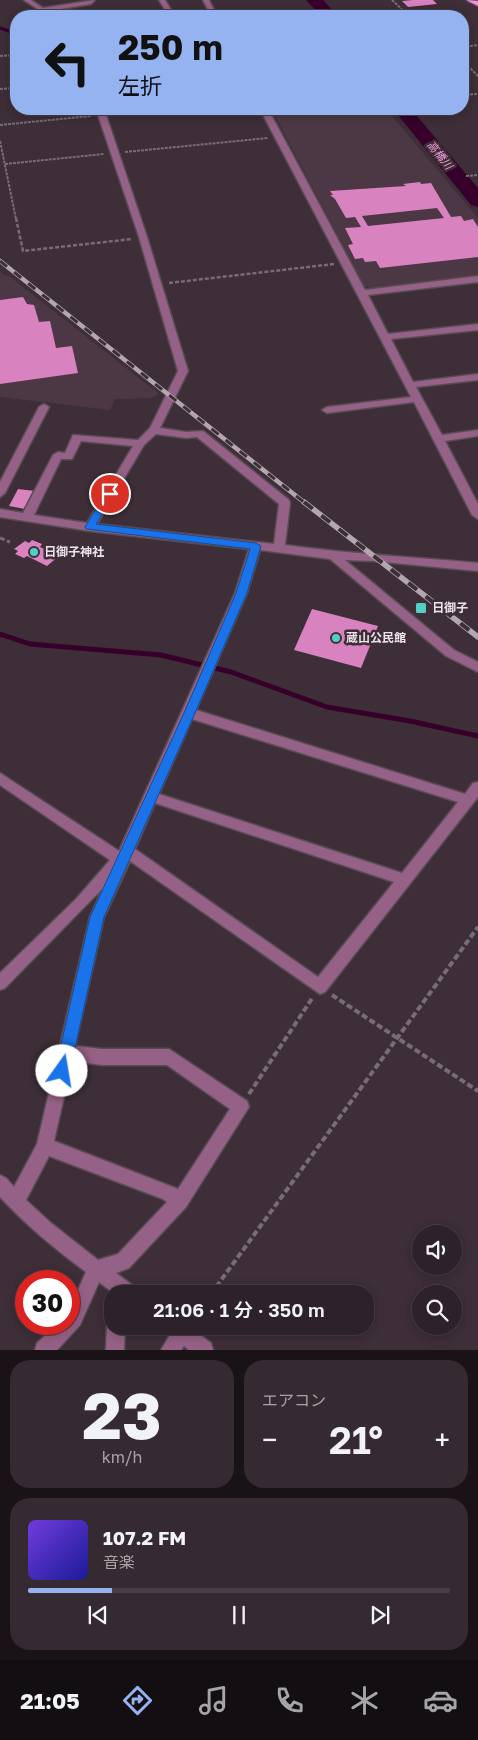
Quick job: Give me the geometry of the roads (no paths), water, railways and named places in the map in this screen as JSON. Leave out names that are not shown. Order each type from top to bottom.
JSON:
[{"type":"main road","points":[[470,0],[478,4]]},
{"type":"street","points":[[27,0],[42,10],[91,2],[92,0]]},
{"type":"street","points":[[90,527],[140,443],[154,430],[184,371],[143,237],[102,115]]},
{"type":"street","points":[[267,115],[478,514]]},
{"type":"street","points":[[362,293],[478,279]]},
{"type":"street","points":[[386,337],[478,326]]},
{"type":"street","points":[[410,386],[478,377]]},
{"type":"street","points":[[327,410],[418,399]]},
{"type":"street","points":[[0,492],[44,407]]},
{"type":"street","points":[[154,430],[186,434],[199,433],[285,503],[279,548]]},
{"type":"street","points":[[439,439],[478,433]]},
{"type":"street","points":[[27,518],[58,455],[68,457],[76,437],[140,443]]},
{"type":"street","points":[[0,513],[90,527],[279,548],[333,556],[372,557],[478,567]]},
{"type":"street","points":[[16,1202],[46,1146],[97,917],[190,713],[241,593],[256,546]]},
{"type":"street","points":[[333,556],[450,654],[478,668]]},
{"type":"street","points":[[190,713],[468,800]]},
{"type":"street","points":[[0,778],[124,855],[320,987],[478,787]]},
{"type":"street","points":[[152,797],[405,880]]},
{"type":"street","points":[[0,983],[81,903],[124,855]]},
{"type":"street","points":[[44,1350],[74,1319],[96,1270],[123,1262],[180,1201],[240,1107],[169,1057],[102,1057],[67,1052]]},
{"type":"street","points":[[46,1146],[168,1192],[180,1201]]},
{"type":"street","points":[[0,1184],[16,1202],[71,1251],[114,1285]]},
{"type":"street","points":[[115,1350],[116,1335]]},
{"type":"street","points":[[170,1350],[176,1335]]},
{"type":"street","points":[[184,1335],[204,1350]]},
{"type":"waterway","name":"高橋川","points":[[314,0],[324,10]]},
{"type":"waterway","points":[[0,28],[10,32]]},
{"type":"waterway","name":"高橋川","points":[[407,115],[478,201]]},
{"type":"waterway","points":[[0,634],[30,644],[161,655],[231,672],[327,707],[410,721],[478,736]]},
{"type":"railway","points":[[0,261],[305,503]]},
{"type":"railway","points":[[304,502],[478,637]]},
{"type":"place","name":"日御子神社","points":[[34,552]]},
{"type":"place","name":"日御子","points":[[421,608]]},
{"type":"place","name":"蔵山公民館","points":[[336,638]]}]
